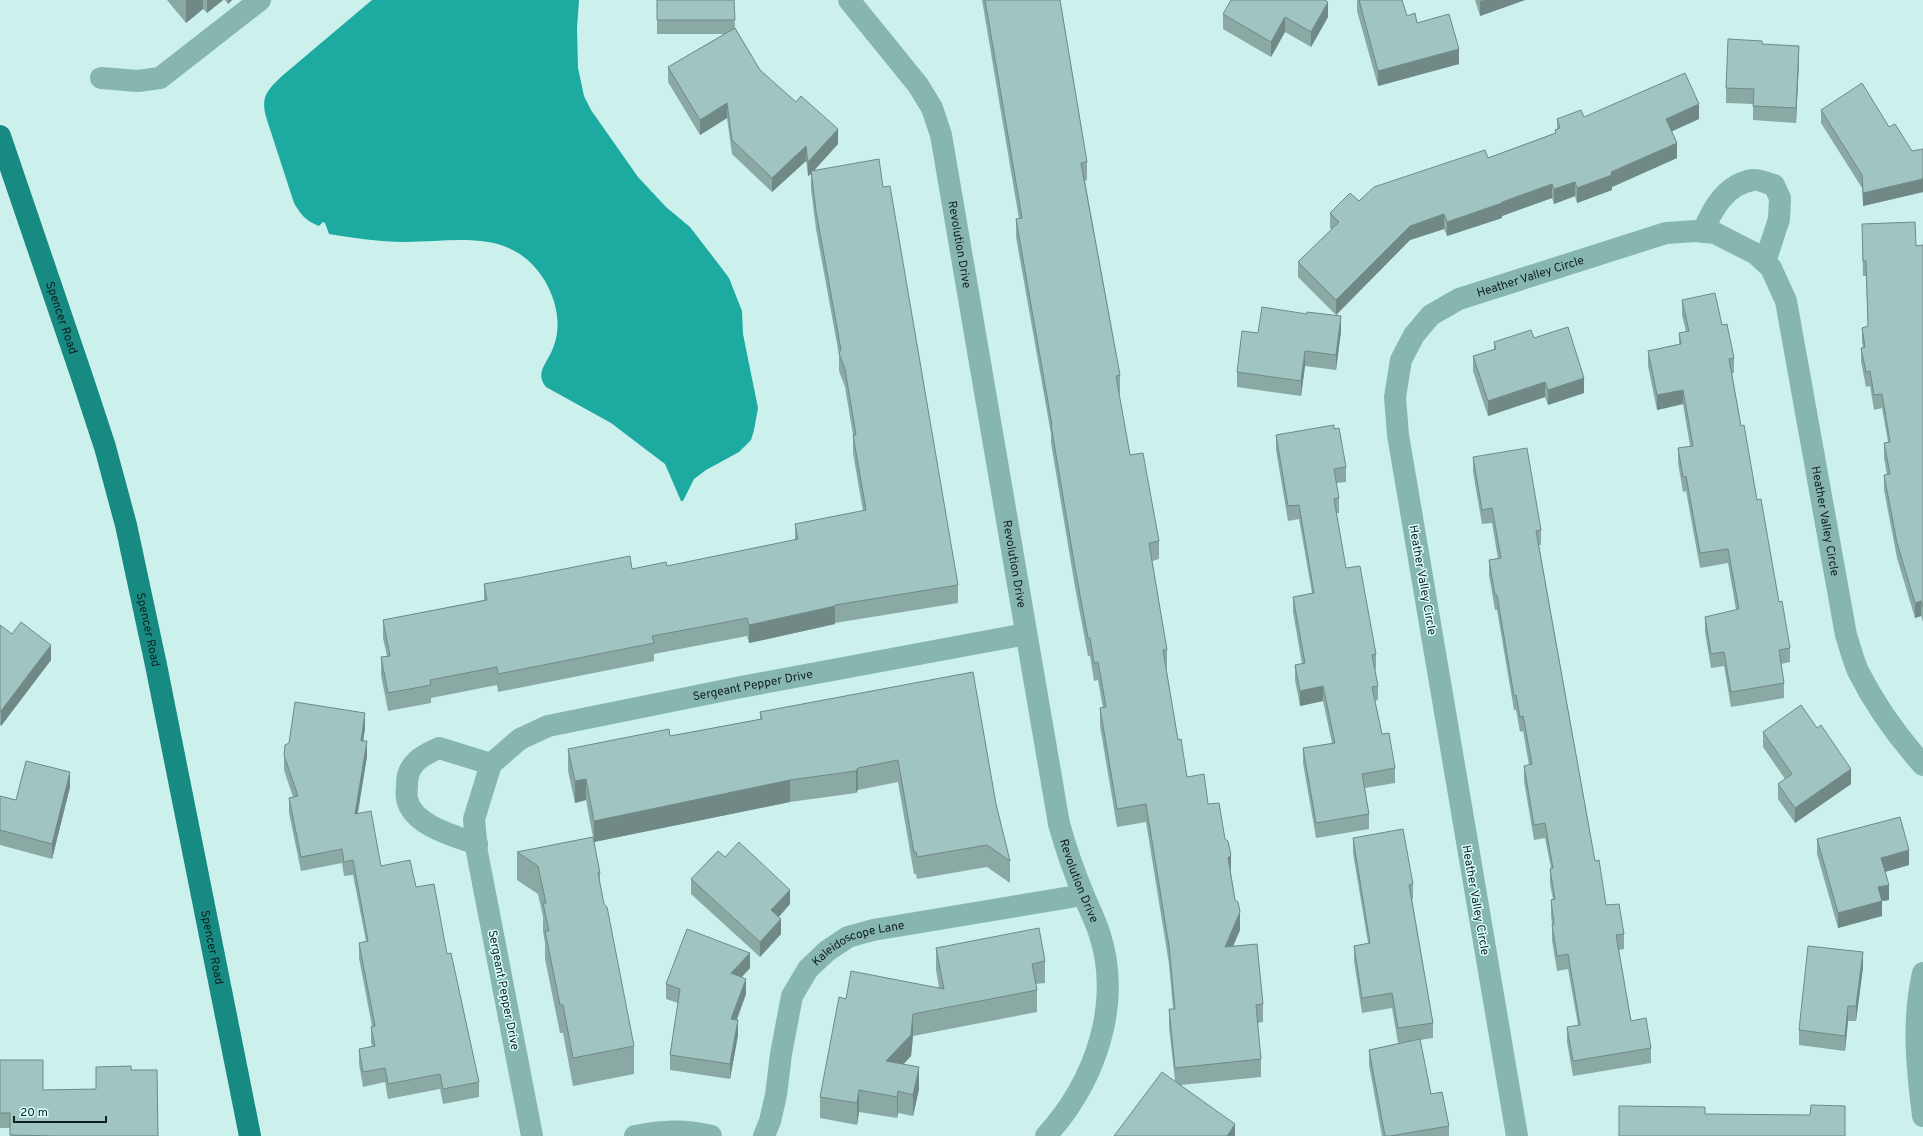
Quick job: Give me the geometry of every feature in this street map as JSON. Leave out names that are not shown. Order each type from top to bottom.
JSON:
[{"type":"main road","name":"Spencer Road","points":[[0,136],[105,447],[126,525],[158,673],[250,1136]]},
{"type":"street","points":[[101,78],[138,81],[160,78],[260,0]]},
{"type":"street","name":"Revolution Drive","points":[[850,0],[918,85],[932,108],[941,135],[1059,824],[1068,856],[1099,932],[1105,959],[1107,986],[1105,1020],[1096,1055],[1084,1084],[1063,1117],[1046,1136]]},
{"type":"street","points":[[1703,232],[1712,210],[1733,187],[1754,179],[1774,185],[1780,198],[1779,219],[1765,262]]},
{"type":"street","name":"Heather Valley Circle","points":[[1517,1136],[1398,435],[1395,397],[1401,360],[1414,335],[1431,315],[1459,299],[1666,233],[1696,231],[1715,233],[1756,254],[1765,262],[1771,268],[1786,301],[1846,636],[1858,670],[1883,712],[1904,744],[1923,764]]},
{"type":"street","name":"Sergeant Pepper Drive","points":[[532,1136],[477,844],[474,819],[491,764],[520,739],[548,726],[744,686],[1026,634]]},
{"type":"street","points":[[477,844],[432,827],[412,811],[407,799],[407,780],[416,760],[439,748],[491,764]]},
{"type":"street","name":"Kaleidoscope Lane","points":[[764,1136],[776,1095],[783,1041],[792,996],[808,969],[827,951],[848,937],[872,930],[1084,895]]},
{"type":"street","points":[[1923,973],[1918,993],[1916,1044],[1923,1116]]},
{"type":"street","points":[[635,1136],[655,1133],[691,1131],[711,1136]]},
{"type":"water","points":[[372,0],[579,0],[577,28],[578,68],[584,96],[591,110],[638,177],[666,207],[690,227],[720,266],[729,278],[742,311],[743,334],[758,408],[751,440],[739,452],[706,470],[694,479],[683,501],[681,501],[665,464],[611,423],[546,387],[541,377],[543,368],[556,340],[558,323],[557,314],[553,297],[545,281],[532,264],[517,252],[500,245],[482,241],[464,240],[396,242],[367,240],[329,234],[325,223],[323,222],[319,226],[311,222],[304,217],[294,203],[267,120],[264,100],[268,91],[282,76]]},
{"type":"building","points":[[657,0],[734,0],[735,20],[657,20]]},
{"type":"building","points":[[985,0],[1060,0],[1087,162],[1081,163],[1120,375],[1116,376],[1130,455],[1143,453],[1159,541],[1149,543],[1167,650],[1163,650],[1178,740],[1181,739],[1187,777],[1204,774],[1208,804],[1219,803],[1225,839],[1228,841],[1231,855],[1228,858],[1235,900],[1238,902],[1240,912],[1225,947],[1257,944],[1263,1004],[1256,1005],[1261,1059],[1175,1068],[1169,1009],[1175,1009],[1169,946],[1146,804],[1117,809],[1100,708],[1106,707],[1098,662],[1094,663],[1090,638],[1088,638],[1075,568],[1016,219],[1022,218]]},
{"type":"building","points":[[1231,0],[1325,0],[1328,2],[1311,32],[1285,17],[1271,42],[1223,14]]},
{"type":"building","points":[[1359,0],[1402,0],[1407,16],[1415,13],[1417,23],[1449,14],[1459,49],[1378,71]]},
{"type":"building","points":[[735,28],[760,70],[796,102],[801,96],[838,129],[808,162],[806,146],[772,178],[732,140],[727,103],[700,120],[668,67]]},
{"type":"building","points":[[1728,39],[1762,41],[1762,44],[1799,46],[1796,108],[1753,106],[1754,89],[1726,88]]},
{"type":"building","points":[[1685,73],[1699,104],[1666,119],[1677,143],[1611,172],[1612,175],[1577,188],[1575,182],[1554,189],[1552,184],[1447,222],[1444,214],[1410,226],[1336,300],[1298,262],[1339,222],[1330,213],[1350,193],[1359,201],[1374,187],[1485,150],[1488,158],[1556,133],[1555,130],[1560,128],[1557,119],[1581,110],[1584,117]]},
{"type":"building","points":[[1862,83],[1889,127],[1895,124],[1912,151],[1923,149],[1923,179],[1863,193],[1862,175],[1821,110]]},
{"type":"building","points":[[879,159],[883,187],[890,186],[958,585],[835,605],[749,625],[747,618],[652,636],[654,643],[498,674],[497,667],[430,680],[431,685],[388,693],[381,657],[390,656],[383,620],[487,600],[484,584],[630,556],[632,569],[666,562],[667,566],[798,539],[795,524],[866,510],[853,435],[856,435],[845,369],[839,353],[841,350],[816,211],[811,171]]},
{"type":"building","points":[[1915,222],[1916,246],[1923,245],[1923,607],[1921,601],[1915,603],[1897,543],[1884,475],[1890,474],[1884,443],[1890,442],[1882,394],[1874,395],[1870,371],[1866,372],[1861,348],[1865,347],[1862,328],[1868,326],[1866,261],[1863,261],[1862,224]]},
{"type":"building","points":[[1715,293],[1722,325],[1727,324],[1734,358],[1729,359],[1741,426],[1744,425],[1757,500],[1761,499],[1779,602],[1782,601],[1790,648],[1779,650],[1784,683],[1731,692],[1724,652],[1711,654],[1705,617],[1739,609],[1728,549],[1700,553],[1686,476],[1683,477],[1678,448],[1693,446],[1683,390],[1657,395],[1648,351],[1681,344],[1679,333],[1689,331],[1682,300]]},
{"type":"building","points":[[1262,307],[1307,314],[1307,312],[1341,316],[1336,355],[1305,351],[1301,381],[1237,372],[1242,331],[1258,333]]},
{"type":"building","points":[[1568,327],[1584,378],[1548,390],[1545,382],[1488,401],[1473,356],[1496,349],[1494,342],[1531,330],[1534,338]]},
{"type":"building","points":[[1334,425],[1334,429],[1339,428],[1346,467],[1334,469],[1339,498],[1334,499],[1346,568],[1360,566],[1376,654],[1372,655],[1378,686],[1372,687],[1382,734],[1389,733],[1395,768],[1362,774],[1369,814],[1316,823],[1303,748],[1335,743],[1323,686],[1300,691],[1295,665],[1305,663],[1293,597],[1314,593],[1299,505],[1288,506],[1276,435]]},
{"type":"building","points":[[1527,448],[1541,530],[1536,531],[1595,861],[1599,860],[1606,905],[1619,904],[1624,934],[1616,935],[1631,1021],[1646,1018],[1651,1048],[1573,1061],[1567,1027],[1580,1025],[1568,954],[1557,956],[1552,925],[1554,924],[1551,900],[1555,899],[1550,869],[1553,868],[1545,823],[1534,825],[1524,766],[1532,764],[1523,716],[1520,717],[1516,695],[1514,696],[1497,595],[1495,595],[1489,560],[1501,558],[1492,508],[1482,510],[1473,457]]},
{"type":"building","points":[[21,622],[51,645],[1,711],[0,625],[12,634]]},
{"type":"building","points":[[973,672],[996,804],[1010,861],[987,845],[917,857],[916,852],[914,852],[898,760],[858,768],[856,771],[790,780],[594,821],[586,779],[575,781],[568,749],[669,729],[670,736],[762,719],[760,712]]},
{"type":"building","points":[[295,702],[365,713],[361,741],[367,741],[355,814],[371,811],[381,866],[410,860],[416,887],[434,884],[447,954],[451,953],[479,1082],[443,1089],[440,1074],[388,1084],[385,1068],[363,1072],[359,1049],[375,1046],[371,1027],[375,1026],[359,943],[368,941],[353,860],[344,862],[342,849],[301,857],[289,798],[298,796],[284,755],[285,745],[289,743]]},
{"type":"building","points":[[1801,705],[1817,728],[1821,725],[1851,769],[1795,808],[1778,784],[1792,774],[1763,732]]},
{"type":"building","points":[[26,761],[70,772],[52,844],[0,830],[0,796],[16,800]]},
{"type":"building","points":[[1900,817],[1909,850],[1881,858],[1889,885],[1878,887],[1882,901],[1838,913],[1817,839]]},
{"type":"building","points":[[1403,829],[1413,884],[1409,885],[1433,1023],[1398,1028],[1392,993],[1362,998],[1354,946],[1370,943],[1353,838]]},
{"type":"building","points":[[593,837],[604,904],[607,907],[634,1046],[573,1058],[563,1005],[560,1005],[545,931],[549,931],[543,903],[546,903],[538,866],[517,852]]},
{"type":"building","points":[[739,842],[790,890],[771,910],[781,919],[760,942],[691,879],[718,851],[725,857]]},
{"type":"building","points":[[1039,928],[1045,961],[1032,964],[1037,990],[913,1014],[911,1035],[886,1061],[919,1067],[913,1095],[898,1091],[897,1097],[859,1090],[857,1103],[820,1097],[839,997],[846,999],[851,971],[944,989],[936,948]]},
{"type":"building","points":[[687,929],[750,953],[731,973],[746,979],[731,1019],[738,1020],[730,1064],[670,1055],[680,989],[666,984]]},
{"type":"building","points":[[1808,946],[1863,952],[1856,1006],[1848,1006],[1845,1036],[1799,1030]]},
{"type":"building","points":[[1420,1039],[1431,1094],[1442,1092],[1449,1126],[1385,1136],[1369,1050]]},
{"type":"building","points":[[0,1060],[43,1060],[43,1090],[96,1089],[96,1067],[131,1066],[131,1070],[157,1070],[158,1136],[10,1135],[10,1113],[0,1113]]},
{"type":"building","points":[[1162,1072],[1235,1124],[1227,1136],[1114,1136]]},
{"type":"building","points":[[1811,1105],[1845,1106],[1845,1136],[1619,1136],[1619,1106],[1705,1107],[1705,1114],[1810,1115]]}]
